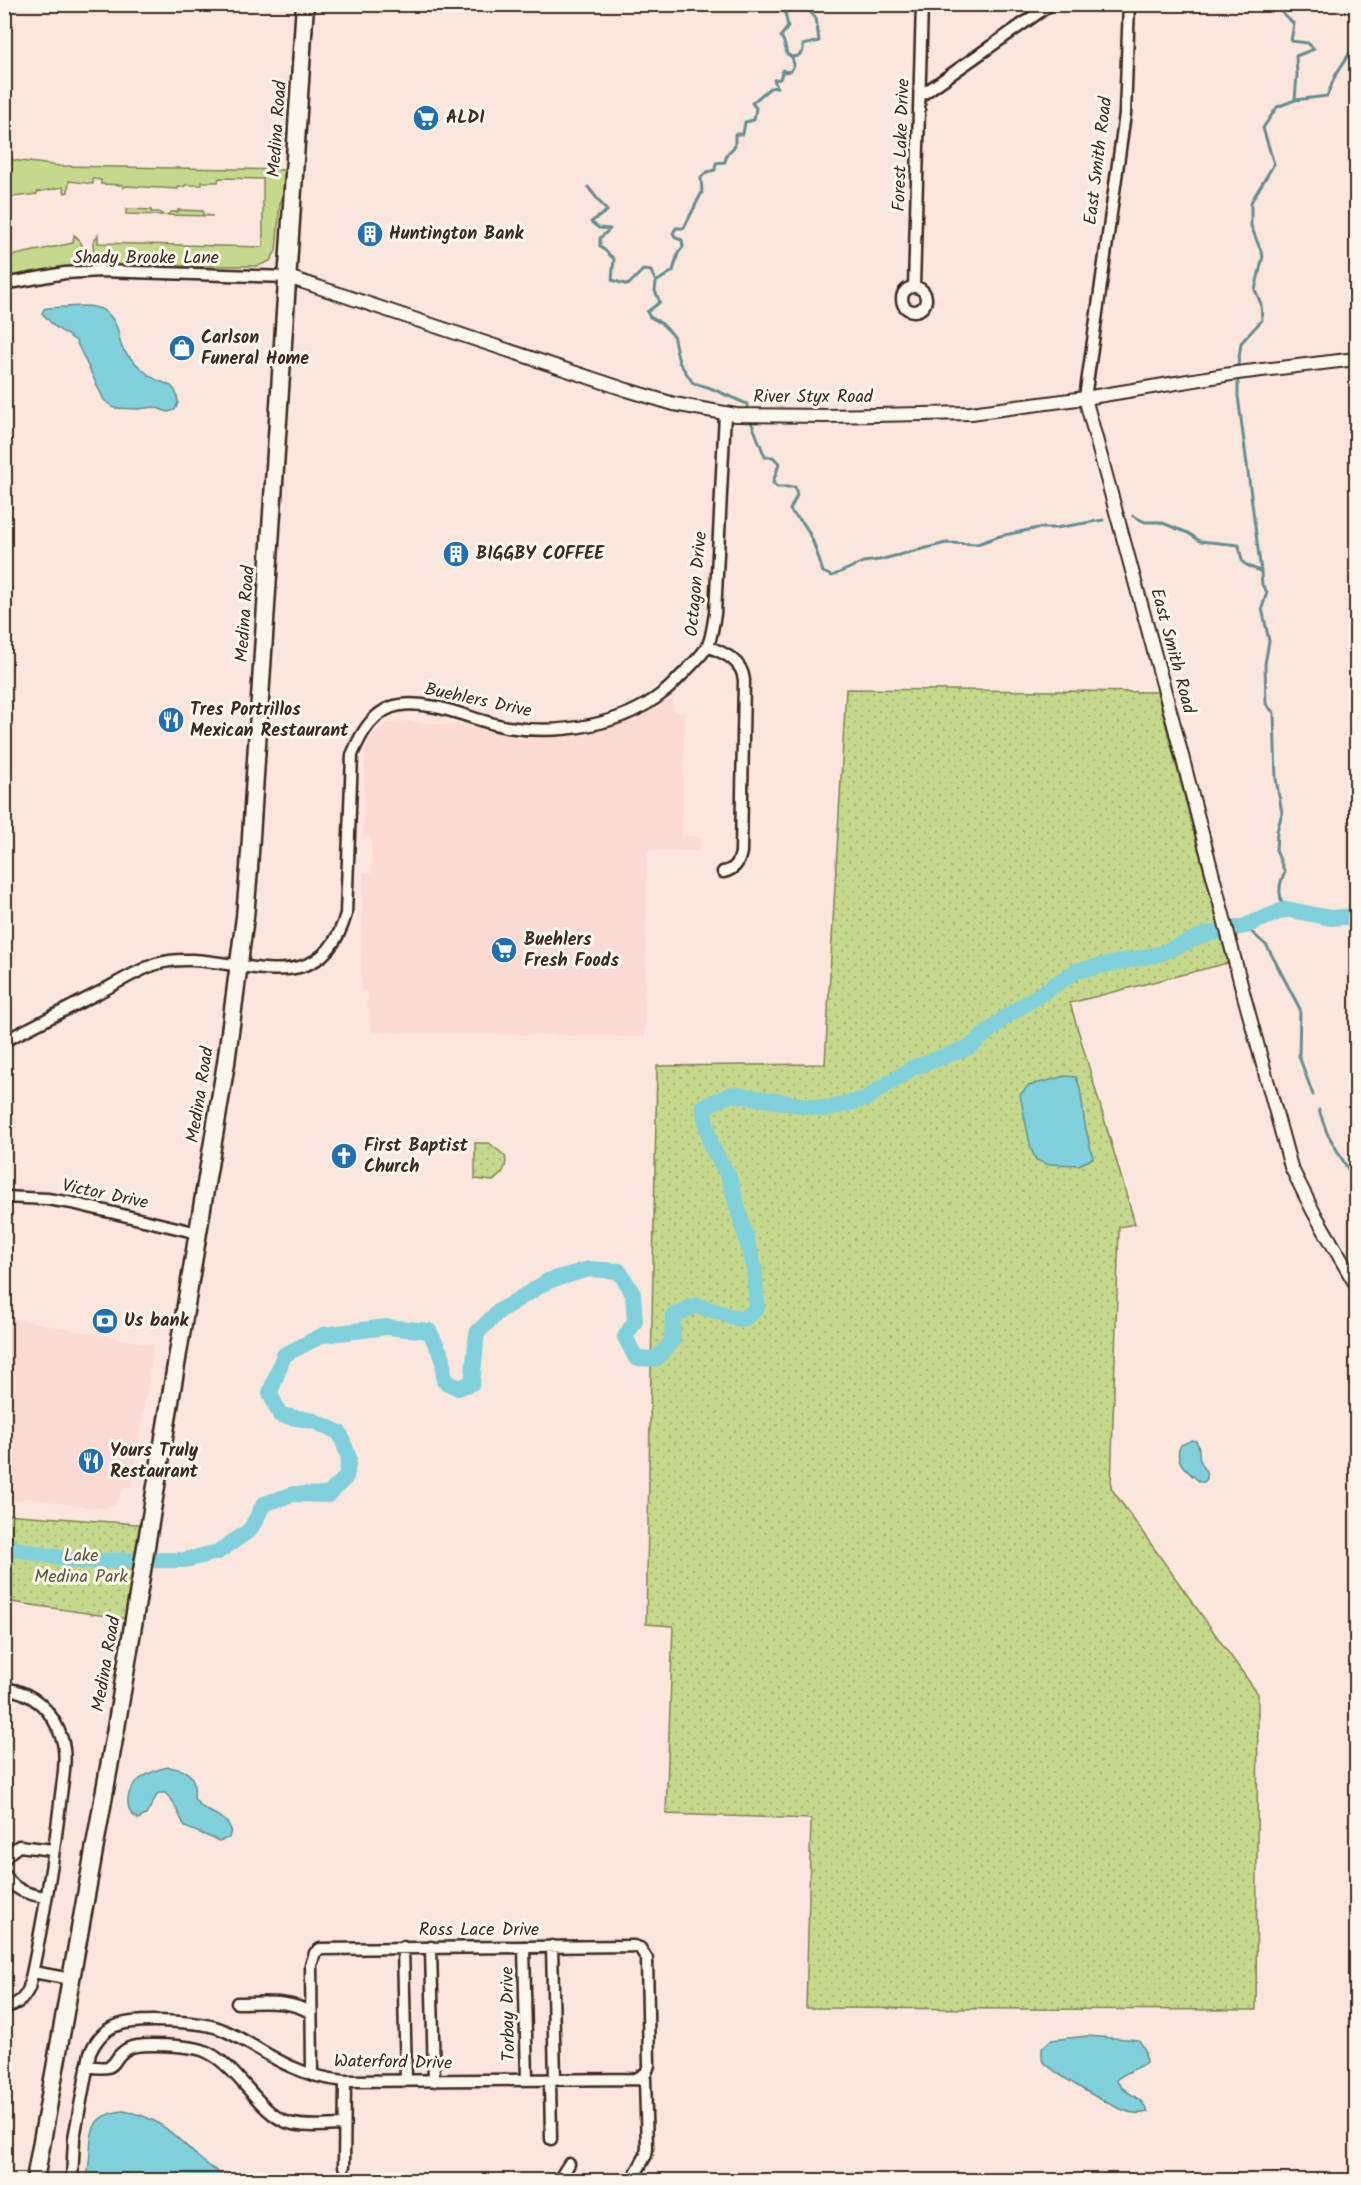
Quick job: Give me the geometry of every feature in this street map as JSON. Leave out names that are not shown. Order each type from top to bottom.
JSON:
[{"type":"highway","name":"Medina Road","points":[[35,2181],[139,1589],[231,1031],[239,967],[250,858],[305,4]]},
{"type":"street","name":"Forest Lake Drive","points":[[914,287],[922,4]]},
{"type":"street","points":[[920,96],[1051,4]]},
{"type":"street","name":"East Smith Road","points":[[1129,4],[1125,114],[1084,398],[1171,713],[1291,1167],[1313,1212],[1356,1284]]},
{"type":"street","name":"Shady Brooke Lane","points":[[4,284],[65,273],[101,270],[288,276]]},
{"type":"street","name":"River Styx Road","points":[[288,276],[627,390],[674,404],[725,413],[826,416],[971,412],[1084,398],[1237,373],[1356,359]]},
{"type":"street","name":"Octagon Drive","points":[[723,872],[737,865],[741,852],[744,680],[738,663],[707,646],[715,614],[725,413]]},
{"type":"street","name":"Buehlers Drive","points":[[4,1041],[156,964],[187,960],[273,970],[299,967],[317,960],[329,948],[342,928],[346,914],[352,756],[358,740],[375,717],[398,706],[423,705],[506,727],[540,730],[578,728],[634,710],[660,695],[707,646]]},
{"type":"street","name":"Victor Drive","points":[[4,1197],[72,1203],[198,1233]]},
{"type":"street","points":[[4,1688],[16,1689],[35,1697],[52,1716],[63,1741],[64,1770],[54,1850],[33,1972],[26,1995],[15,2005],[4,2007]]},
{"type":"street","points":[[4,1861],[8,1854],[19,1846],[54,1850]]},
{"type":"street","points":[[4,1874],[15,1887],[24,1892],[45,1897]]},
{"type":"street","points":[[550,2139],[552,1946]]},
{"type":"street","name":"Ross Lace Drive","points":[[311,2013],[311,1965],[315,1953],[327,1948],[634,1946],[645,1953],[647,1962],[649,2065],[646,2073],[635,2079]]},
{"type":"street","points":[[403,1947],[406,2081]]},
{"type":"street","points":[[431,1947],[434,2081]]},
{"type":"street","name":"Torbay Drive","points":[[524,1947],[527,2080]]},
{"type":"street","points":[[33,1972],[71,1978]]},
{"type":"street","points":[[237,2003],[288,2003],[311,2013],[312,2075]]},
{"type":"street","name":"Waterford Drive","points":[[72,2181],[73,2146],[87,2066],[94,2044],[109,2029],[129,2022],[194,2022],[223,2030],[291,2067],[312,2075],[345,2081],[635,2079]]},
{"type":"street","points":[[87,2066],[110,2067],[116,2063],[122,2053],[135,2046],[191,2047],[216,2056],[273,2114],[286,2123],[344,2125]]},
{"type":"street","points":[[632,2181],[646,2155],[647,2148],[645,2079],[635,2079]]},
{"type":"street","points":[[344,2166],[345,2081]]},
{"type":"street","points":[[558,2181],[568,2164]]},
{"type":"shaded area","points":[[673,698],[673,711],[685,712],[682,836],[701,837],[699,851],[647,850],[645,1037],[372,1032],[367,1005],[368,992],[361,991],[363,873],[372,873],[371,838],[363,837],[365,749],[374,734],[387,723],[402,721],[473,727],[524,739],[576,736],[635,720]]},
{"type":"shaded area","points":[[4,1317],[154,1345],[132,1487],[124,1487],[115,1505],[102,1509],[25,1498],[18,1501],[5,1500]]},
{"type":"green space","points":[[5,159],[60,166],[289,170],[280,203],[276,251],[270,261],[258,266],[99,266],[94,260],[93,242],[98,235],[98,243],[263,247],[263,179],[219,178],[218,182],[202,182],[202,185],[185,185],[178,189],[126,186],[123,188],[123,185],[101,184],[101,180],[93,179],[93,184],[69,181],[68,192],[65,193],[63,187],[37,192],[37,194],[5,198]]},
{"type":"green space","points":[[126,209],[151,210],[151,212],[159,212],[163,215],[126,214]]},
{"type":"green space","points":[[178,210],[203,211],[203,215],[213,216],[167,215],[171,212],[178,212]]},
{"type":"green space","points":[[74,235],[82,245],[83,267],[5,280],[5,257],[73,243]]},
{"type":"green space","points":[[846,689],[1157,692],[1228,963],[1070,1003],[1135,1224],[1119,1227],[1111,1488],[1258,1694],[1256,2010],[806,2008],[811,1819],[666,1814],[673,1626],[646,1624],[657,1066],[825,1064]]},
{"type":"green space","points":[[475,1143],[489,1143],[505,1156],[504,1170],[493,1181],[475,1179]]},
{"type":"green space","name":"Lake Medina Park","points":[[5,1514],[150,1525],[134,1620],[5,1601]]},
{"type":"water","points":[[83,306],[105,311],[113,319],[122,347],[128,356],[150,376],[169,385],[175,391],[178,403],[175,410],[168,412],[154,407],[114,408],[104,400],[76,341],[54,326],[42,313],[48,308]]},
{"type":"water","points":[[1065,1076],[1076,1077],[1080,1088],[1085,1125],[1093,1158],[1079,1165],[1046,1164],[1036,1160],[1031,1149],[1020,1095],[1028,1086]]},
{"type":"water","points":[[1192,1440],[1198,1444],[1200,1460],[1207,1474],[1204,1482],[1200,1482],[1183,1466],[1178,1456],[1181,1445]]},
{"type":"water","points":[[169,1767],[182,1770],[191,1776],[194,1798],[204,1808],[228,1824],[231,1830],[229,1838],[219,1841],[185,1827],[172,1800],[165,1793],[158,1793],[146,1815],[138,1819],[132,1814],[128,1806],[128,1796],[135,1783],[148,1774]]},
{"type":"water","points":[[1087,2036],[1139,2040],[1145,2050],[1146,2062],[1116,2080],[1124,2090],[1141,2101],[1148,2112],[1136,2113],[1114,2106],[1072,2082],[1042,2060],[1042,2048],[1051,2040]]},
{"type":"water","points":[[123,2111],[135,2113],[164,2127],[228,2180],[147,2180],[130,2174],[121,2174],[106,2180],[88,2180],[92,2134],[97,2122],[107,2115]]},
{"type":"water","points":[[299,2174],[321,2174],[321,2180],[299,2180]]},
{"type":"waterway","points":[[791,4],[791,6],[784,7],[788,27],[781,36],[787,54],[792,57]]},
{"type":"waterway","points":[[747,407],[747,404],[693,383],[679,362],[673,335],[647,312],[660,302],[655,291],[656,282],[673,271],[678,253],[683,247],[682,240],[676,238],[673,233],[676,228],[684,228],[702,192],[701,177],[715,170],[716,163],[725,162],[727,154],[735,146],[735,134],[743,134],[745,122],[754,120],[756,108],[752,103],[770,88],[777,87],[774,80],[780,79],[783,70],[784,72],[791,71],[794,65],[792,57],[798,56],[803,51],[803,45],[819,41],[816,18],[809,11],[809,4]]},
{"type":"waterway","points":[[1238,365],[1241,343],[1262,320],[1261,304],[1255,290],[1263,256],[1251,226],[1251,202],[1274,164],[1263,128],[1277,107],[1295,100],[1296,56],[1314,49],[1308,43],[1291,41],[1294,24],[1281,12],[1285,4]]},
{"type":"waterway","points":[[1295,100],[1327,96],[1336,74],[1353,48],[1350,4]]},
{"type":"waterway","points":[[588,187],[607,211],[591,222],[599,228],[610,229],[600,238],[600,246],[614,259],[612,280],[628,285],[643,270],[651,271],[656,282]]},
{"type":"waterway","points":[[1238,382],[1261,572]]},
{"type":"waterway","points":[[752,424],[765,457],[773,457],[779,463],[773,483],[777,487],[795,487],[797,495],[790,510],[810,534],[823,572],[832,576],[863,562],[946,543],[977,544],[1000,536],[1038,528],[1056,528],[1103,520]]},
{"type":"waterway","points":[[1133,516],[1145,522],[1160,522],[1188,533],[1200,541],[1239,545],[1243,562],[1261,572],[1262,585],[1267,592],[1262,608],[1269,641],[1265,664],[1266,704],[1274,713],[1276,779],[1282,813],[1277,831],[1276,850],[1285,873],[1280,886],[1283,910]]},
{"type":"waterway","points":[[4,1550],[11,1548],[77,1561],[185,1560],[218,1552],[250,1530],[264,1504],[294,1494],[328,1495],[346,1477],[349,1458],[340,1433],[314,1421],[280,1415],[270,1393],[284,1355],[323,1335],[386,1327],[429,1331],[443,1358],[444,1381],[458,1388],[472,1383],[477,1333],[499,1311],[548,1281],[589,1269],[619,1271],[633,1294],[635,1321],[625,1337],[636,1358],[656,1359],[672,1342],[673,1316],[696,1305],[742,1320],[757,1308],[754,1267],[729,1177],[711,1146],[703,1107],[732,1094],[826,1109],[865,1099],[912,1068],[970,1047],[1008,1015],[1076,971],[1159,954],[1204,935],[1245,926],[1286,909],[1331,918],[1356,916]]},
{"type":"waterway","points":[[1245,926],[1267,946],[1300,1009],[1299,1056],[1313,1095]]},
{"type":"waterway","points":[[1319,1110],[1327,1133],[1356,1183]]},
{"type":"place","name":"ALDI","points":[[426,118]]},
{"type":"place","name":"Huntington Bank","points":[[370,234]]},
{"type":"place","name":"Carlson Funeral Home","points":[[182,348]]},
{"type":"place","name":"BIGGBY COFFEE","points":[[456,554]]},
{"type":"place","name":"Tres Portrillos Mexican Restaurant","points":[[171,720]]},
{"type":"place","name":"Buehlers Fresh Foods","points":[[504,950]]},
{"type":"place","name":"First Baptist Church","points":[[344,1156]]},
{"type":"place","name":"Us bank","points":[[105,1321]]},
{"type":"place","name":"Yours Truly Restaurant","points":[[91,1461]]}]
